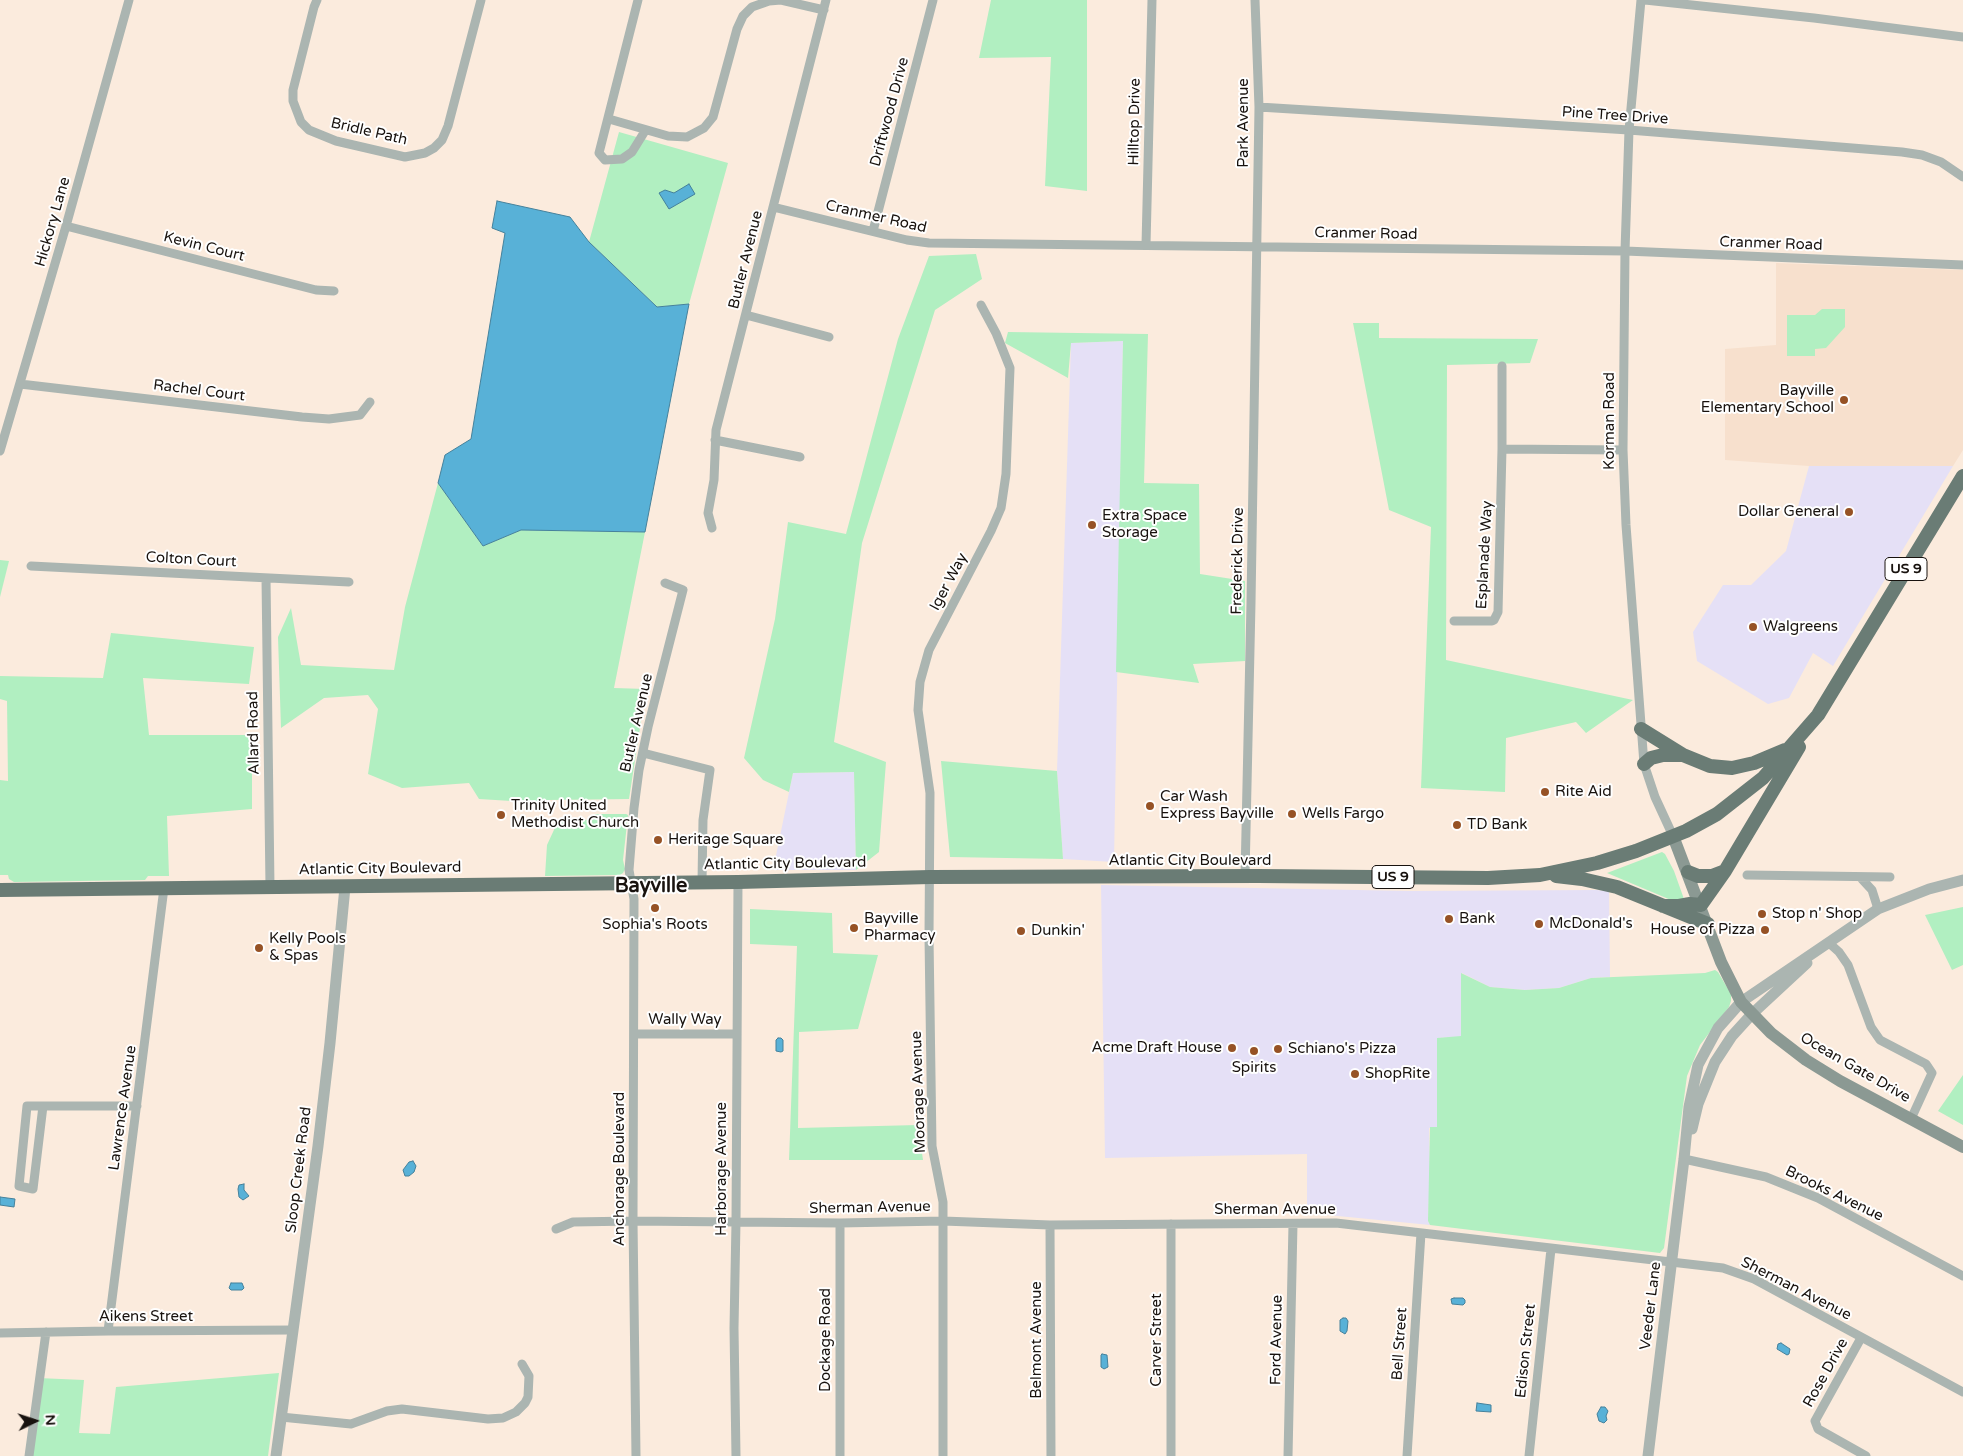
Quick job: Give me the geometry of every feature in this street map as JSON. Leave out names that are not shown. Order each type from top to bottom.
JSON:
[{"type":"highway","name":"US 9","points":[[1540,875],[1597,863],[1673,836],[1717,814],[1763,778],[1818,715],[1963,476]]},
{"type":"highway","points":[[1663,906],[1700,905],[1725,871],[1818,715]]},
{"type":"highway","points":[[1640,729],[1682,755],[1710,766],[1732,768],[1754,763],[1791,748]]},
{"type":"highway","points":[[1644,764],[1651,758],[1663,755],[1682,755]]},
{"type":"highway","points":[[1688,872],[1698,876],[1712,876],[1725,871]]},
{"type":"highway","name":"Atlantic City Boulevard","points":[[0,890],[738,882],[930,877],[1245,876],[1488,878],[1540,875]]},
{"type":"highway","points":[[1540,875],[1600,882],[1708,924]]},
{"type":"main road","name":"Ocean Gate Drive","points":[[1673,836],[1721,962],[1741,1002],[1752,1014],[1786,1046],[1806,1060],[1963,1147]]},
{"type":"street","name":"Hickory Lane","points":[[0,451],[66,226],[129,0]]},
{"type":"street","name":"Bridle Path","points":[[317,0],[293,90],[293,101],[301,122],[309,130],[336,141],[405,157],[425,153],[442,140],[448,126],[481,0]]},
{"type":"street","points":[[638,0],[599,153],[605,160],[622,159],[632,152],[645,131]]},
{"type":"street","points":[[609,119],[645,131],[668,136],[687,137],[704,128],[713,117],[737,29],[743,16],[752,7],[761,3],[781,0],[824,10]]},
{"type":"street","name":"Butler Avenue","points":[[712,528],[708,514],[714,480],[715,440],[826,0]]},
{"type":"street","name":"Driftwood Drive","points":[[873,231],[933,0]]},
{"type":"street","name":"Hilltop Drive","points":[[1146,245],[1152,0]]},
{"type":"street","name":"Park Avenue","points":[[1255,0],[1259,107],[1256,247]]},
{"type":"street","name":"Korman Road","points":[[1641,0],[1629,130],[1625,251],[1624,450],[1626,525],[1644,764],[1655,797],[1673,836]]},
{"type":"street","points":[[1646,0],[1814,18],[1963,37]]},
{"type":"street","name":"Pine Tree Drive","points":[[1259,107],[1629,130],[1922,154],[1941,162],[1963,177]]},
{"type":"street","name":"Cranmer Road","points":[[773,207],[907,240],[930,243],[1625,251],[1963,265]]},
{"type":"street","name":"Kevin Court","points":[[66,226],[316,290],[334,291]]},
{"type":"street","name":"Frederick Drive","points":[[1245,876],[1252,603],[1256,247]]},
{"type":"street","name":"Iger Way","points":[[930,877],[930,793],[918,710],[923,668],[929,650],[998,516],[1006,474],[1010,368],[982,305]]},
{"type":"street","points":[[746,315],[829,337]]},
{"type":"street","name":"Esplanade Way","points":[[1454,622],[1492,621],[1498,612],[1502,366]]},
{"type":"street","name":"Rachel Court","points":[[20,384],[311,418],[360,415],[370,402]]},
{"type":"street","points":[[715,440],[800,457]]},
{"type":"street","points":[[1502,449],[1624,450]]},
{"type":"street","name":"Colton Court","points":[[31,566],[348,582]]},
{"type":"street","name":"Allard Road","points":[[266,578],[270,887]]},
{"type":"street","name":"Butler Avenue","points":[[632,883],[629,870],[634,808],[643,753],[683,590],[665,583]]},
{"type":"street","points":[[643,753],[710,770],[703,820],[702,882]]},
{"type":"street","points":[[1747,875],[1890,877]]},
{"type":"street","name":"Moorage Avenue","points":[[930,877],[932,1146],[943,1202],[943,1456]]},
{"type":"street","points":[[1860,877],[1872,890],[1878,909]]},
{"type":"street","points":[[1911,1119],[1932,1073],[1926,1064],[1880,1040],[1871,1027],[1848,965],[1838,952],[1826,945],[1878,909],[1928,889],[1963,880]]},
{"type":"street","name":"Harborage Avenue","points":[[736,1456],[734,1328],[738,882]]},
{"type":"street","name":"Anchorage Boulevard","points":[[632,883],[634,899],[635,1034],[636,1456]]},
{"type":"street","name":"Sloop Creek Road","points":[[276,1456],[329,1052],[344,887]]},
{"type":"street","name":"Lawrence Avenue","points":[[108,1331],[164,888]]},
{"type":"street","name":"Veeder Lane","points":[[1648,1456],[1684,1160],[1688,1107],[1698,1064],[1718,1028],[1741,1002],[1826,945]]},
{"type":"street","name":"Veeder Lane","points":[[1684,1160],[1698,1104],[1715,1062],[1732,1036],[1752,1014],[1792,979],[1826,945]]},
{"type":"street","name":"Wally Way","points":[[635,1034],[736,1034]]},
{"type":"street","points":[[43,1106],[33,1189],[19,1186],[27,1106],[43,1106],[137,1106]]},
{"type":"street","name":"Brooks Avenue","points":[[1684,1160],[1766,1177],[1818,1198],[1963,1276]]},
{"type":"street","name":"Sherman Avenue","points":[[556,1229],[573,1222],[634,1221],[943,1222],[1050,1225],[1336,1223],[1723,1268],[1754,1279],[1963,1392]]},
{"type":"street","name":"Dockage Road","points":[[840,1223],[840,1456]]},
{"type":"street","name":"Carver Street","points":[[1171,1224],[1172,1456]]},
{"type":"street","name":"Ford Avenue","points":[[1288,1456],[1293,1224]]},
{"type":"street","name":"Belmont Avenue","points":[[1050,1225],[1051,1456]]},
{"type":"street","name":"Bell Street","points":[[1407,1456],[1421,1233]]},
{"type":"street","name":"Edison Street","points":[[1528,1456],[1551,1249]]},
{"type":"street","name":"Aikens Street","points":[[0,1333],[293,1330]]},
{"type":"street","points":[[29,1456],[46,1332]]},
{"type":"street","name":"Rose Drive","points":[[1862,1338],[1815,1421],[1818,1429],[1866,1456]]},
{"type":"street","points":[[282,1416],[351,1424],[387,1411],[402,1409],[488,1419],[503,1418],[510,1416],[521,1408],[528,1396],[530,1389],[529,1376],[522,1364]]},
{"type":"shaded area","name":"Bayville Elementary School","points":[[1776,263],[1963,270],[1963,450],[1953,466],[1809,466],[1725,460],[1725,349],[1776,345]]},
{"type":"shaded area","name":"Extra Space Storage","points":[[1123,341],[1114,862],[1063,859],[1057,771],[1071,343]]},
{"type":"shaded area","points":[[1809,466],[1953,466],[1833,666],[1813,653],[1789,698],[1768,704],[1697,661],[1693,632],[1723,585],[1751,585],[1786,551]]},
{"type":"shaded area","points":[[854,772],[856,870],[773,870],[793,773]]},
{"type":"shaded area","points":[[1101,885],[1409,891],[1609,891],[1610,977],[1591,978],[1559,988],[1525,990],[1490,987],[1462,973],[1461,1037],[1437,1038],[1437,1127],[1429,1128],[1430,1175],[1428,1221],[1430,1225],[1307,1213],[1307,1154],[1105,1158]]},
{"type":"green space","points":[[991,0],[1087,0],[1087,191],[1045,186],[1051,57],[979,58]]},
{"type":"green space","points":[[619,132],[728,163],[689,304],[657,307],[589,242]]},
{"type":"green space","points":[[976,254],[982,279],[935,310],[862,543],[834,742],[886,762],[879,852],[856,870],[854,772],[793,773],[789,792],[763,780],[744,758],[775,619],[788,522],[846,534],[898,339],[929,256]]},
{"type":"green space","points":[[1822,309],[1845,309],[1845,327],[1826,348],[1815,349],[1815,356],[1787,356],[1787,315],[1815,315]]},
{"type":"green space","points":[[1353,323],[1379,323],[1379,338],[1538,339],[1530,363],[1447,365],[1446,660],[1633,700],[1586,733],[1576,722],[1506,738],[1505,792],[1421,788],[1431,527],[1389,510]]},
{"type":"green space","points":[[1008,332],[1148,334],[1144,483],[1199,484],[1200,574],[1245,581],[1245,661],[1193,664],[1199,683],[1116,672],[1123,341],[1071,343],[1068,378],[1005,343]]},
{"type":"green space","points":[[438,483],[483,546],[521,530],[645,532],[614,688],[646,689],[629,799],[547,800],[544,803],[479,799],[469,783],[402,788],[368,774],[378,709],[368,695],[324,698],[281,728],[278,637],[291,608],[301,665],[394,670],[405,607]]},
{"type":"green space","points":[[0,560],[9,561],[0,597]]},
{"type":"green space","points":[[111,633],[254,647],[249,684],[143,678],[149,735],[252,735],[252,809],[167,816],[169,876],[148,876],[145,880],[14,882],[9,879],[8,875],[0,875],[0,780],[8,781],[7,701],[0,699],[0,676],[103,678]]},
{"type":"green space","points":[[941,761],[1057,771],[1063,859],[950,857]]},
{"type":"green space","points":[[595,814],[628,815],[623,860],[625,869],[623,873],[620,875],[545,876],[547,845],[559,819],[593,820]]},
{"type":"green space","points":[[1662,852],[1674,871],[1684,899],[1671,900],[1607,873]]},
{"type":"green space","points":[[1963,907],[1963,965],[1952,970],[1925,915]]},
{"type":"green space","points":[[750,909],[832,913],[833,953],[878,955],[858,1029],[799,1032],[798,1128],[918,1125],[923,1160],[789,1160],[797,946],[750,944]]},
{"type":"green space","points":[[1715,970],[1731,994],[1731,1001],[1729,1007],[1700,1045],[1687,1076],[1664,1248],[1660,1253],[1430,1225],[1428,1221],[1430,1127],[1437,1127],[1437,1038],[1461,1036],[1461,973],[1490,987],[1525,990],[1559,988],[1591,978],[1705,973]]},
{"type":"green space","points":[[1963,1075],[1963,1125],[1938,1111]]},
{"type":"green space","points":[[279,1373],[268,1456],[27,1456],[38,1378],[84,1380],[79,1433],[110,1434],[116,1387]]},
{"type":"water","points":[[689,184],[695,194],[669,209],[659,193],[665,190],[674,193]]},
{"type":"water","points":[[497,201],[570,217],[589,242],[657,307],[689,304],[645,532],[521,530],[483,546],[438,483],[445,455],[471,439],[505,233],[492,228]]},
{"type":"water","points":[[778,1038],[783,1040],[783,1051],[781,1052],[776,1051],[776,1040]]},
{"type":"water","points":[[413,1161],[416,1166],[414,1172],[409,1176],[405,1176],[403,1170],[409,1162]]},
{"type":"water","points":[[244,1184],[244,1190],[249,1196],[243,1200],[239,1197],[238,1189],[239,1185]]},
{"type":"water","points":[[0,1197],[15,1199],[14,1207],[0,1205]]},
{"type":"water","points":[[231,1283],[242,1283],[244,1288],[242,1290],[231,1290],[229,1288]]},
{"type":"water","points":[[1463,1298],[1465,1303],[1463,1305],[1452,1304],[1451,1299]]},
{"type":"water","points":[[1346,1318],[1348,1321],[1345,1334],[1340,1331],[1340,1320]]},
{"type":"water","points":[[1781,1343],[1790,1349],[1789,1354],[1787,1355],[1777,1349],[1778,1344]]},
{"type":"water","points":[[1102,1354],[1107,1355],[1108,1367],[1104,1369],[1101,1367]]},
{"type":"water","points":[[1477,1403],[1491,1405],[1491,1412],[1476,1411]]},
{"type":"water","points":[[1601,1407],[1605,1407],[1608,1411],[1607,1420],[1604,1423],[1599,1421],[1597,1414]]},
{"type":"place","name":"Bayville Elementary School","points":[[1844,400]]},
{"type":"place","name":"Dollar General","points":[[1849,512]]},
{"type":"place","name":"Extra Space Storage","points":[[1092,525]]},
{"type":"place","name":"Walgreens","points":[[1753,627]]},
{"type":"place","name":"Rite Aid","points":[[1545,792]]},
{"type":"place","name":"Car Wash Express Bayville","points":[[1150,806]]},
{"type":"place","name":"Wells Fargo","points":[[1292,814]]},
{"type":"place","name":"Trinity United Methodist Church","points":[[501,815]]},
{"type":"place","name":"TD Bank","points":[[1457,825]]},
{"type":"place","name":"Heritage Square","points":[[658,840]]},
{"type":"place","name":"Sophia's Roots","points":[[655,908]]},
{"type":"place","name":"Stop n' Shop","points":[[1762,914]]},
{"type":"place","name":"Bank","points":[[1449,919]]},
{"type":"place","name":"McDonald's","points":[[1539,924]]},
{"type":"place","name":"Bayville Pharmacy","points":[[854,928]]},
{"type":"place","name":"House of Pizza","points":[[1765,930]]},
{"type":"place","name":"Dunkin'","points":[[1021,931]]},
{"type":"place","name":"Kelly Pools & Spas","points":[[259,948]]},
{"type":"place","name":"Acme Draft House","points":[[1232,1048]]},
{"type":"place","name":"Schiano's Pizza","points":[[1278,1049]]},
{"type":"place","name":"Spirits","points":[[1254,1051]]},
{"type":"place","name":"ShopRite","points":[[1355,1074]]},
{"type":"district","name":"Bayville","points":[[651,887]]}]
